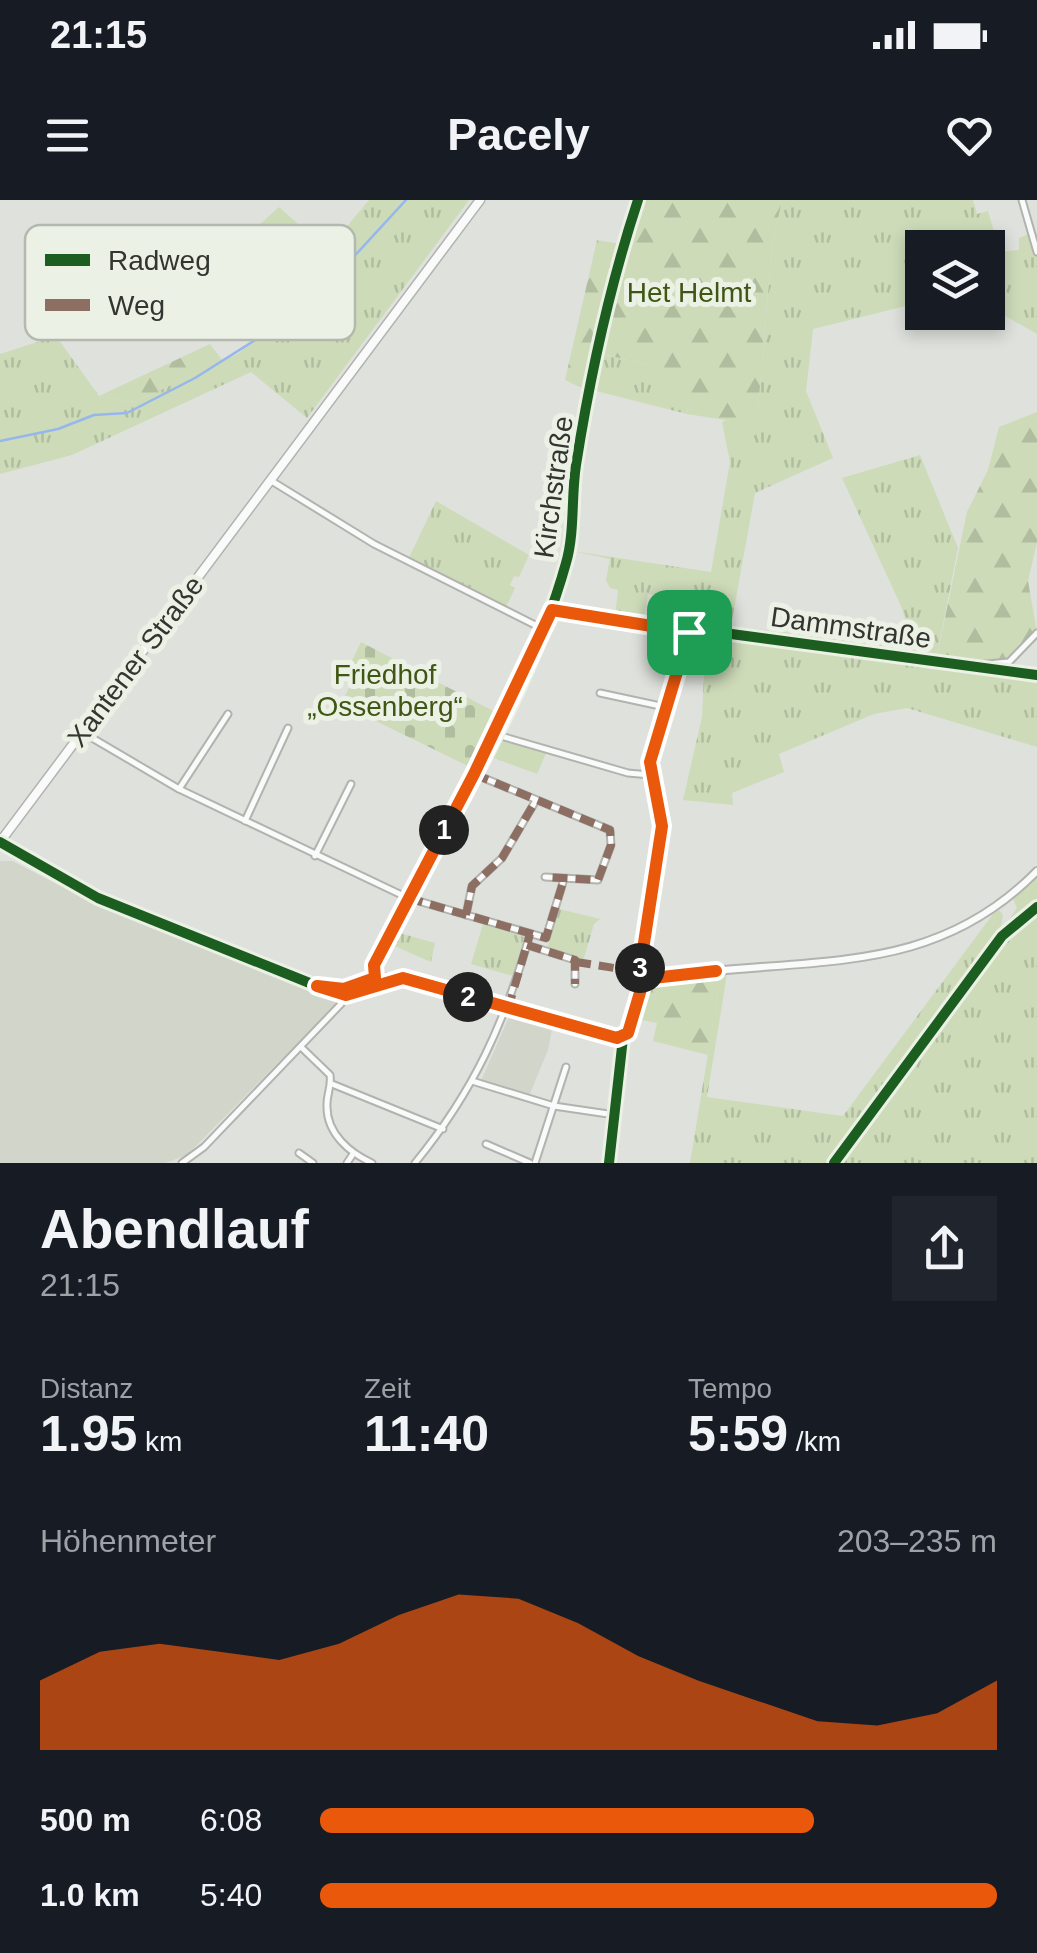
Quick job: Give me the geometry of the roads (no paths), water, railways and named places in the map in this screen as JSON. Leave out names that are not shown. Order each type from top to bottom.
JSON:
[{"type":"main road","name":"Xantener Straße","points":[[0,842],[480,200]]},
{"type":"street","name":"Kirchstraße","points":[[375,980],[374,965],[474,774],[552,610],[570,550],[572,486],[590,393],[638,200]]},
{"type":"street","points":[[1022,200],[1037,252]]},
{"type":"street","points":[[270,480],[374,544],[543,629]]},
{"type":"street","name":"Dammstraße","points":[[552,610],[689,632],[965,666],[1009,662],[1037,633]]},
{"type":"street","points":[[644,979],[640,967],[645,919],[662,826],[650,774],[689,632]]},
{"type":"street","points":[[600,693],[666,707]]},
{"type":"street","points":[[179,788],[228,714]]},
{"type":"street","points":[[246,821],[288,728]]},
{"type":"street","points":[[82,732],[179,788],[316,856],[408,898],[466,916],[546,938],[564,880]]},
{"type":"street","points":[[494,734],[628,773],[650,774]]},
{"type":"street","points":[[474,774],[610,830],[611,845],[598,880],[545,877]]},
{"type":"street","points":[[316,856],[351,784]]},
{"type":"street","points":[[466,916],[472,886],[502,858],[535,802]]},
{"type":"street","points":[[0,842],[98,898],[317,986],[345,992]]},
{"type":"street","points":[[609,1163],[623,1038],[644,979],[862,959],[925,944],[980,918],[1037,871]]},
{"type":"street","points":[[415,1163],[444,1129],[472,1081],[508,1009],[530,934]]},
{"type":"street","points":[[527,944],[575,960],[575,984]]},
{"type":"street","points":[[182,1162],[204,1147],[300,1046],[345,992],[375,980],[403,978],[623,1038]]},
{"type":"street","points":[[300,1046],[325,1066],[332,1084],[326,1106],[329,1121],[352,1154],[372,1163]]},
{"type":"street","points":[[486,1144],[532,1163],[566,1067]]},
{"type":"street","points":[[472,1081],[554,1106],[614,1114]]},
{"type":"street","points":[[332,1084],[444,1129]]},
{"type":"street","points":[[300,1153],[313,1163]]},
{"type":"street","points":[[347,1163],[352,1154]]},
{"type":"waterway","points":[[355,255],[406,200]]},
{"type":"waterway","points":[[0,441],[58,429],[94,415],[127,413],[195,378],[255,340]]},
{"type":"park label","name":"Het Helmt","points":[[689,292]]},
{"type":"park label","name":"Friedhof „Ossenberg“","points":[[385,690]]}]
